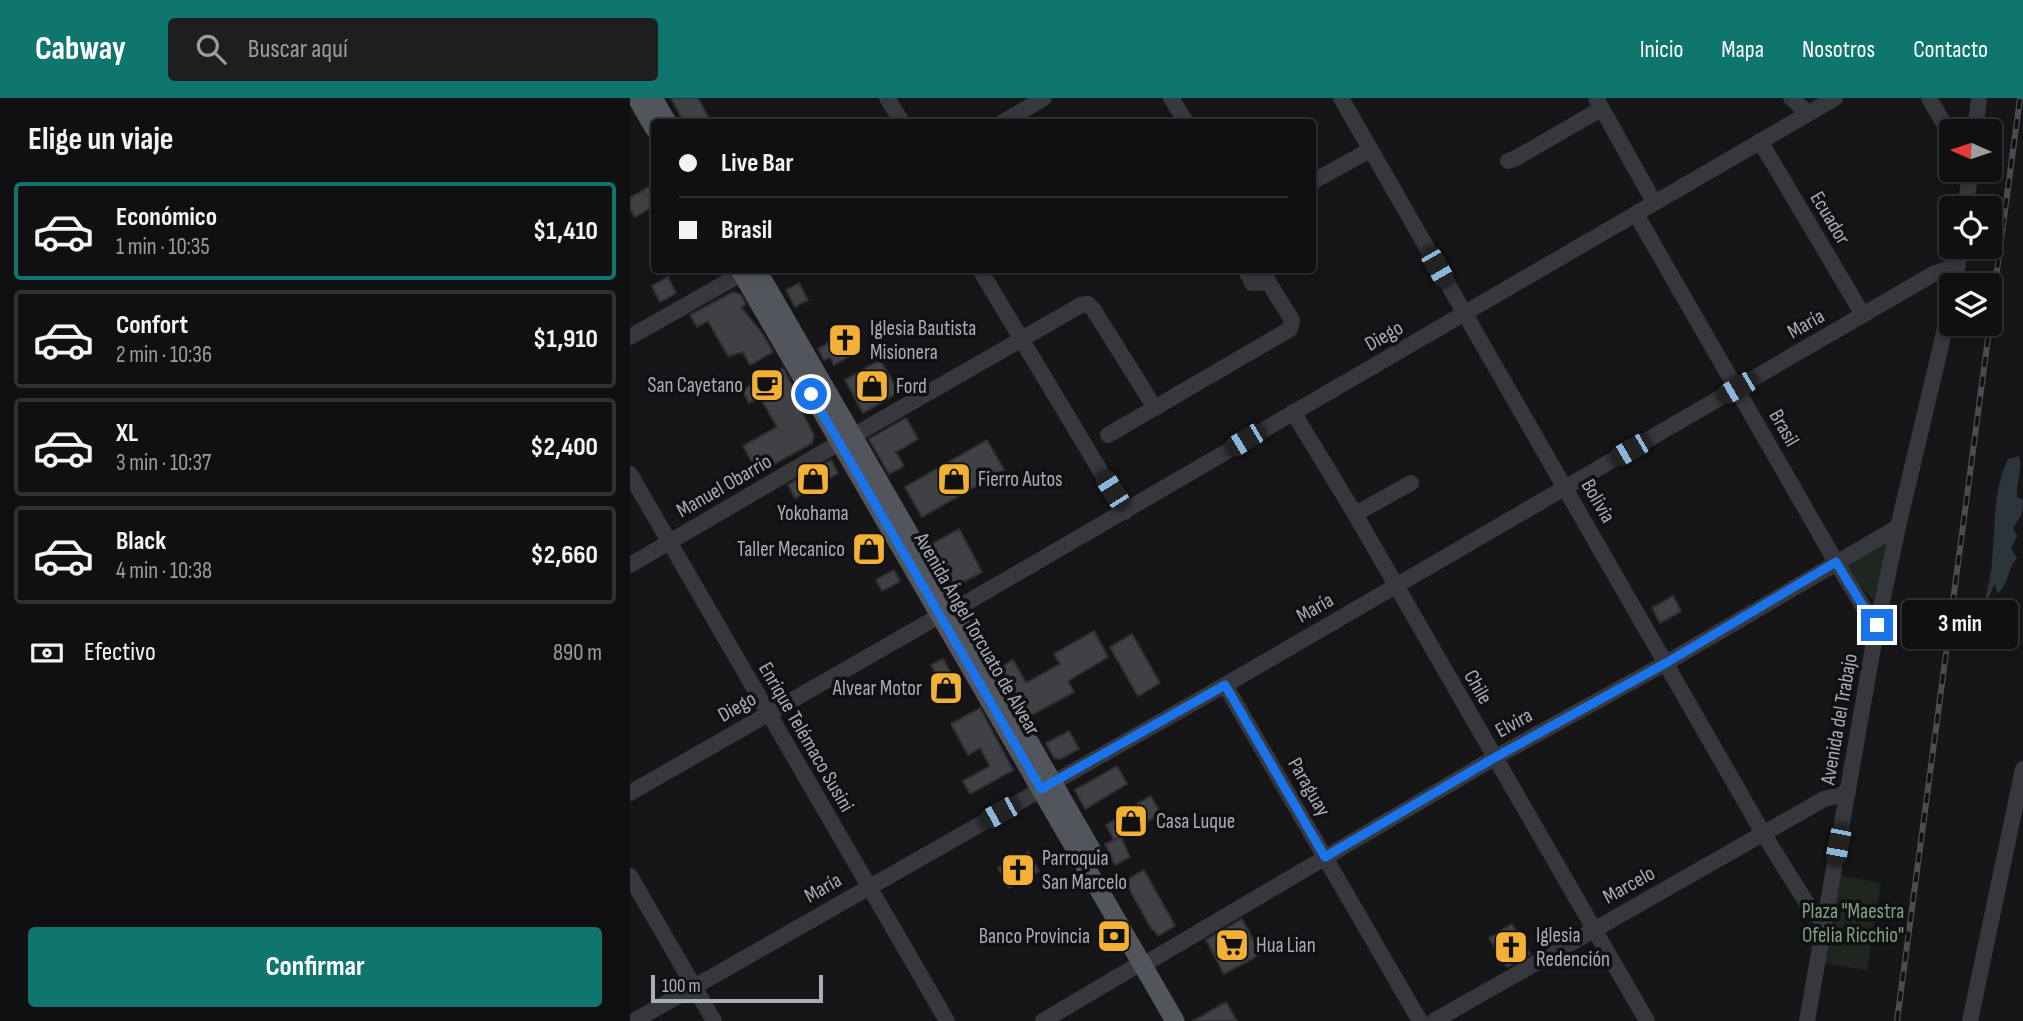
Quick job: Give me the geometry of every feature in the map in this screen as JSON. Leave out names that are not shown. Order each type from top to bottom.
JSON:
[{"type":"main road","points":[[644,102],[664,119]]},
{"type":"main road","points":[[644,102],[651,120]]},
{"type":"main road","name":"Avenida Ángel Torcuato de Alvear","points":[[749,273],[1147,961],[1175,1021]]},
{"type":"main road","name":"Avenida Ángel Torcuato de Alvear","points":[[1147,961],[1190,1021]]},
{"type":"street","points":[[887,98],[900,119]]},
{"type":"street","points":[[1008,119],[1044,98]]},
{"type":"street","points":[[1171,98],[1184,119]]},
{"type":"street","name":"Bolivia","points":[[1341,98],[1763,834],[1823,923]]},
{"type":"street","points":[[1791,98],[1808,113]]},
{"type":"street","name":"Diego","points":[[630,793],[1125,512],[1835,98]]},
{"type":"street","points":[[1930,98],[1942,119]]},
{"type":"street","points":[[1976,119],[1979,98]]},
{"type":"street","points":[[1508,161],[1599,104],[1654,202]]},
{"type":"street","name":"Ecuador","points":[[1760,141],[1863,316]]},
{"type":"street","points":[[1316,180],[1370,150]]},
{"type":"street","name":"Brasil","points":[[1636,214],[1836,562],[1877,625]]},
{"type":"street","points":[[1956,273],[1958,259]]},
{"type":"street","name":"María","points":[[634,1021],[1225,685],[1935,273],[1957,266]]},
{"type":"street","points":[[630,337],[742,273]]},
{"type":"street","points":[[982,273],[1125,512]]},
{"type":"street","points":[[1108,435],[1291,325],[1261,273]]},
{"type":"street","name":"Manuel Obarrio","points":[[630,565],[1081,305],[1088,304],[1093,309],[1155,408]]},
{"type":"street","name":"Avenida del Trabajo","points":[[1807,1021],[1877,625],[1943,336]]},
{"type":"street","name":"Chile","points":[[1293,412],[1355,514],[1647,1021]]},
{"type":"street","name":"Enrique Telémaco Susini","points":[[630,474],[947,1021]]},
{"type":"street","points":[[1355,514],[1411,483]]},
{"type":"street","name":"Elvira","points":[[1042,1021],[1898,527]]},
{"type":"street","name":"Paraguay","points":[[1225,685],[1420,1021]]},
{"type":"street","points":[[1970,1021],[2023,769]]},
{"type":"street","name":"Marcelo","points":[[1434,1021],[1824,799],[1847,793]]},
{"type":"street","points":[[630,876],[714,1021]]},
{"type":"green space","points":[[1888,538],[1873,601],[1842,563]]},
{"type":"green space","name":"Plaza \"Maestra Ofelia Ricchio\"","points":[[1838,875],[1881,883],[1867,970],[1824,963]]},
{"type":"shaded area","points":[[2019,456],[2017,497],[2023,500],[2022,514],[2013,528],[2017,536],[2011,549],[2017,558],[2004,586],[1997,594],[1995,584],[1984,606],[2000,483],[2008,459]]},
{"type":"building","points":[[671,98],[698,98],[709,119],[682,119]]},
{"type":"building","points":[[651,186],[651,208],[635,217],[630,209],[630,198]]},
{"type":"building","points":[[668,277],[676,293],[660,302],[652,286]]},
{"type":"building","points":[[799,283],[808,300],[795,307],[786,290]]},
{"type":"building","points":[[733,292],[740,294],[746,304],[741,307],[773,352],[750,365],[743,352],[728,356],[708,321],[697,327],[690,315]]},
{"type":"building","name":"Iglesia Bautista Misionera","points":[[851,330],[861,349],[834,365],[830,357],[824,360],[818,349]]},
{"type":"building","name":"Ford","points":[[880,360],[899,392],[863,413],[845,380]]},
{"type":"building","points":[[783,368],[800,399],[796,401],[814,435],[812,443],[758,473],[743,446],[777,427],[760,397],[749,403],[742,390]]},
{"type":"building","points":[[906,418],[918,439],[896,452],[904,466],[889,474],[869,439]]},
{"type":"building","name":"Fierro Autos","points":[[987,440],[1004,470],[922,517],[905,487]]},
{"type":"building","name":"Yokohama","points":[[831,460],[838,473],[795,498],[788,485]]},
{"type":"building","points":[[959,529],[982,572],[954,587],[930,545]]},
{"type":"building","name":"Taller Mecanico","points":[[874,537],[882,551],[865,561],[857,547]]},
{"type":"building","points":[[894,570],[900,581],[882,591],[876,580]]},
{"type":"building","points":[[1673,596],[1681,611],[1660,623],[1652,608]]},
{"type":"building","points":[[1094,631],[1108,657],[1068,681],[1074,692],[1030,716],[1000,668],[1013,660],[1026,683],[1060,664],[1054,654]]},
{"type":"building","points":[[1132,634],[1160,683],[1138,696],[1110,647]]},
{"type":"building","name":"Alvear Motor","points":[[943,659],[961,689],[939,701],[931,686],[940,681],[931,665]]},
{"type":"building","points":[[980,708],[1013,770],[970,794],[963,781],[990,766],[980,748],[968,755],[951,724]]},
{"type":"building","points":[[1069,731],[1079,749],[1060,759],[1054,758],[1046,743]]},
{"type":"building","points":[[1117,766],[1127,784],[1085,809],[1075,790]]},
{"type":"building","name":"Casa Luque","points":[[1151,796],[1161,814],[1114,840],[1106,825],[1120,817],[1118,814]]},
{"type":"building","points":[[1121,837],[1130,857],[1115,865],[1105,844]]},
{"type":"building","name":"Parroquia San Marcelo","points":[[1028,852],[1039,871],[1009,888],[998,868]]},
{"type":"building","points":[[1144,870],[1175,926],[1158,936],[1125,881]]},
{"type":"building","name":"Hua Lian","points":[[1242,919],[1261,954],[1224,974],[1206,940]]},
{"type":"building","name":"Iglesia Redención","points":[[1512,924],[1530,954],[1507,967],[1489,938]]},
{"type":"building","points":[[1226,1002],[1237,1021],[1193,1021]]},
{"type":"railway","points":[[1897,1021],[2020,98]]},
{"type":"place","name":"Iglesia Bautista Misionera","points":[[845,340]]},
{"type":"place","name":"San Cayetano","points":[[767,385]]},
{"type":"place","name":"Ford","points":[[872,386]]},
{"type":"place","name":"Yokohama","points":[[813,479]]},
{"type":"place","name":"Fierro Autos","points":[[954,479]]},
{"type":"place","name":"Taller Mecanico","points":[[869,549]]},
{"type":"place","name":"Alvear Motor","points":[[946,688]]},
{"type":"place","name":"Casa Luque","points":[[1131,821]]},
{"type":"place","name":"Parroquia San Marcelo","points":[[1018,870]]},
{"type":"place","name":"Banco Provincia","points":[[1114,936]]},
{"type":"place","name":"Hua Lian","points":[[1232,945]]},
{"type":"place","name":"Iglesia Redención","points":[[1511,947]]},
{"type":"route","points":[[811,394],[1041,789],[1225,685],[1325,857],[1494,758],[1666,663],[1836,562],[1877,625]]}]
